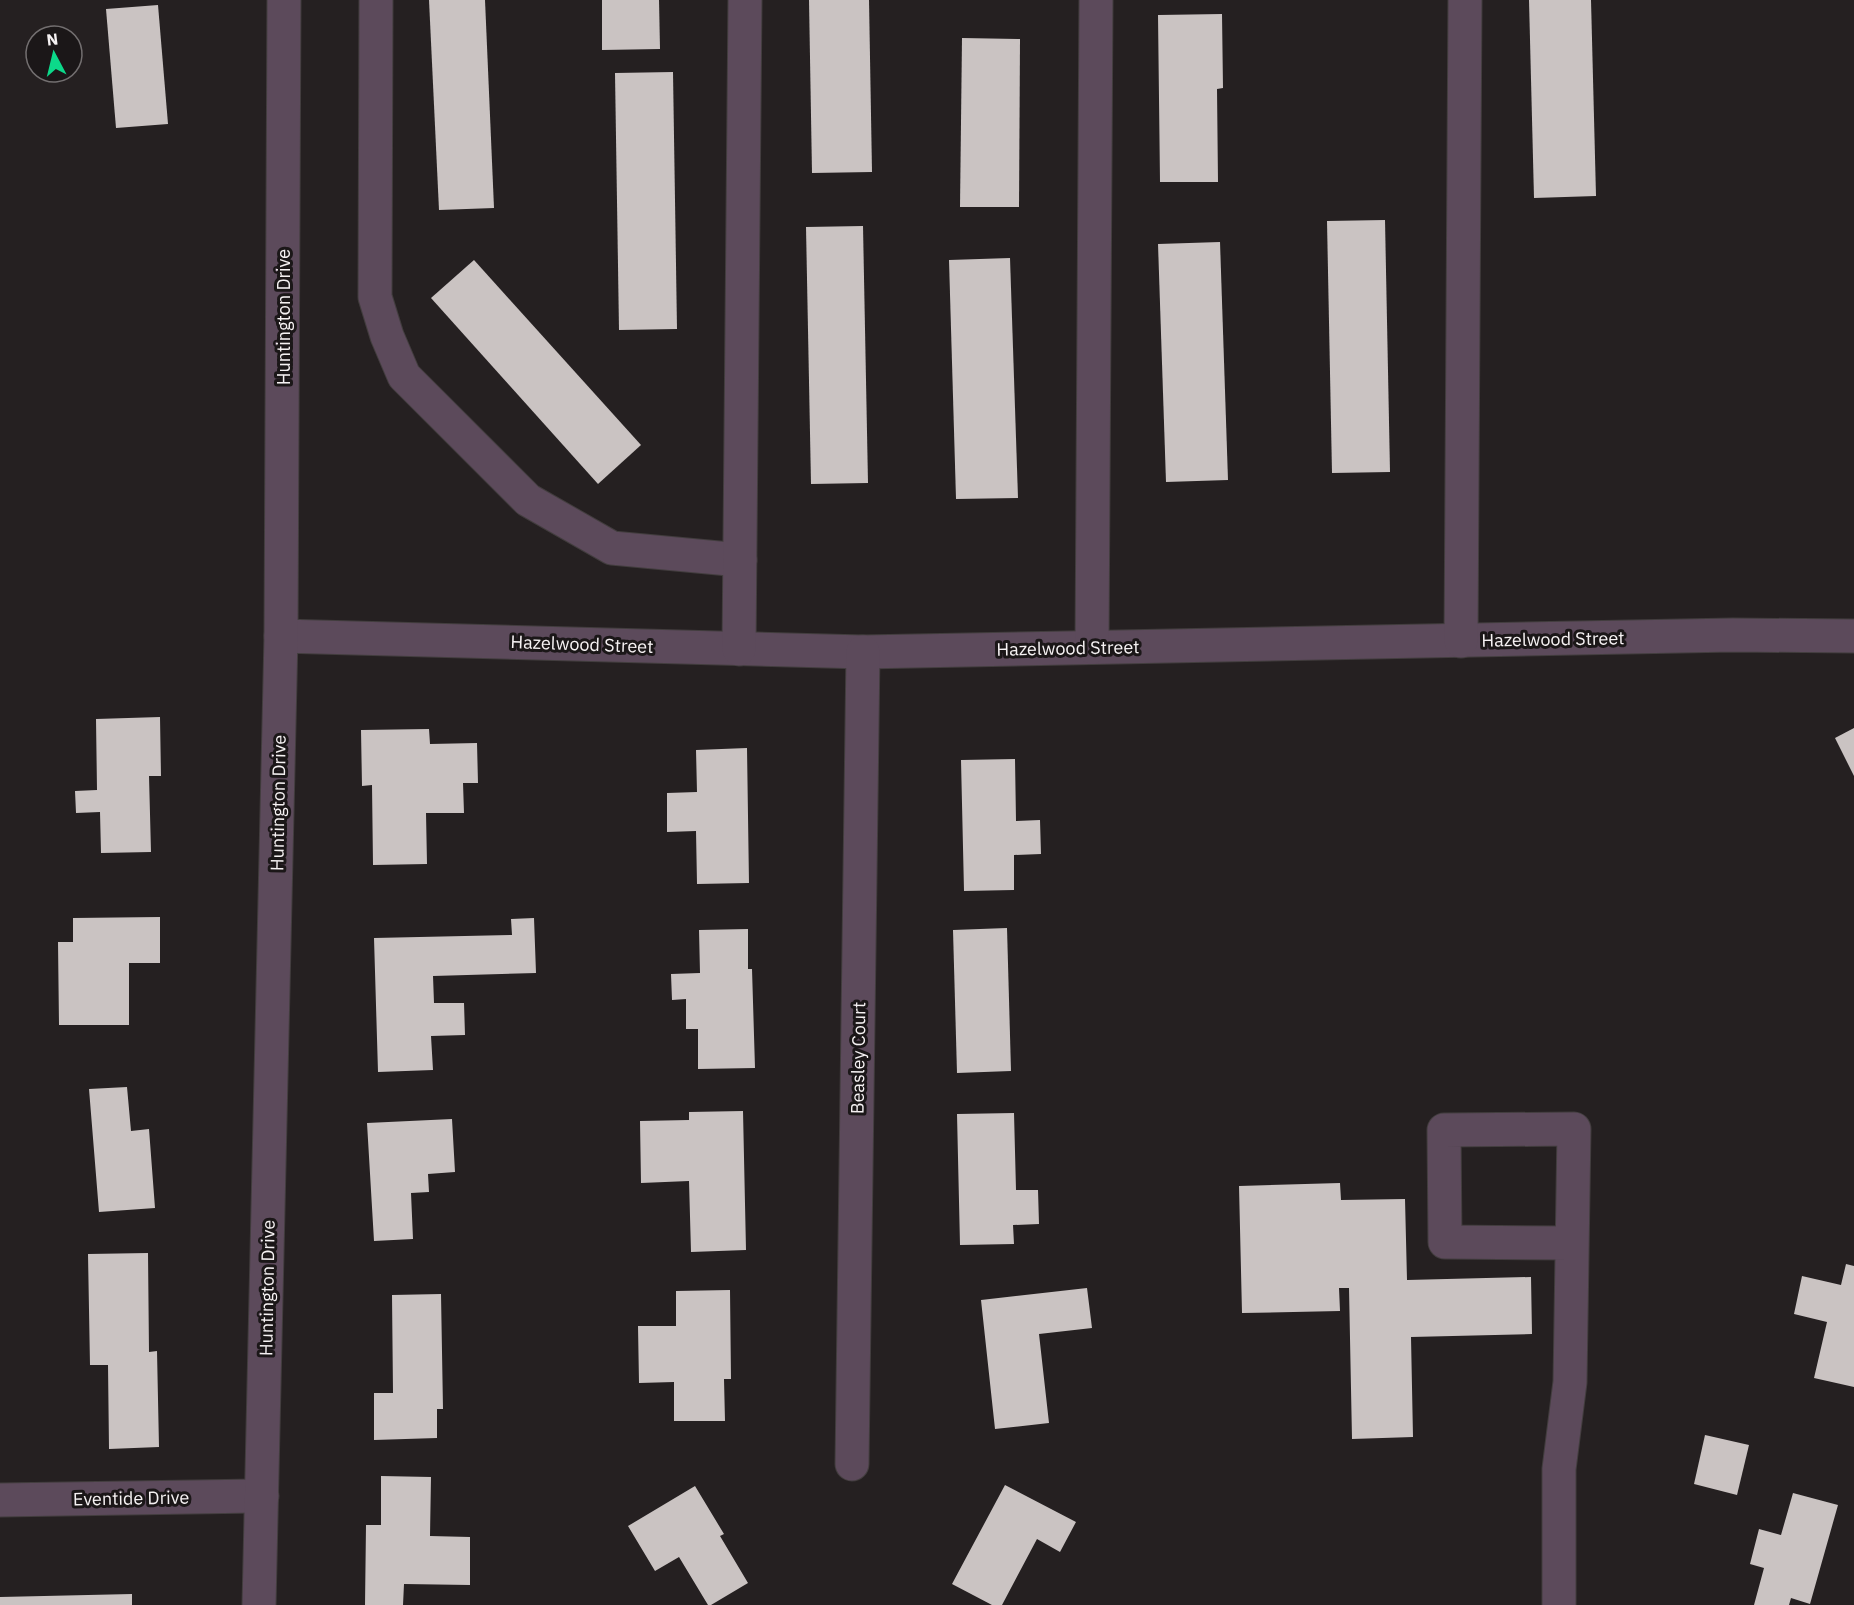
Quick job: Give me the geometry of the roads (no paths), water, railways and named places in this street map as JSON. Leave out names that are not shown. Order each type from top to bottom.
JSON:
[{"type":"street","name":"Huntington Drive","points":[[259,1605],[281,636],[284,0]]},
{"type":"street","points":[[376,0],[375,297],[387,336],[404,376],[528,500],[612,548],[740,560]]},
{"type":"street","points":[[739,649],[745,0]]},
{"type":"street","points":[[1092,647],[1096,0]]},
{"type":"street","points":[[1461,641],[1465,0]]},
{"type":"street","name":"Hazelwood Street","points":[[281,636],[863,652],[1733,635],[1854,636]]},
{"type":"street","name":"Beasley Court","points":[[852,1464],[863,652]]},
{"type":"street","points":[[1559,1605],[1559,1469],[1570,1382],[1574,1129],[1444,1130],[1444,1242],[1571,1243]]},
{"type":"street","name":"Eventide Drive","points":[[0,1500],[262,1496]]}]
